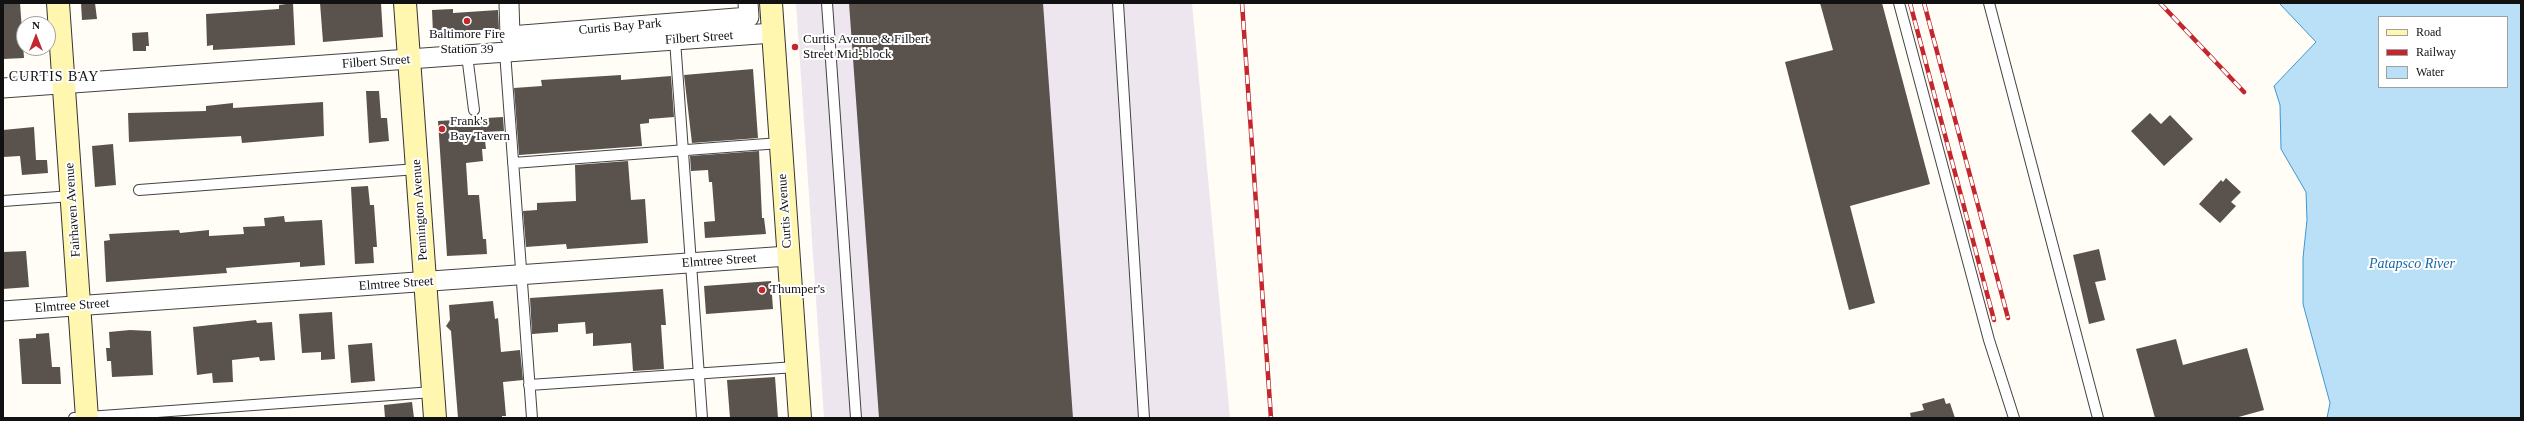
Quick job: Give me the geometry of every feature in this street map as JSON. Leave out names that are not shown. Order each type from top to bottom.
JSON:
[{"type":"main road","name":"Fairhaven Avenue","points":[[58,3],[80,306],[83,418]]},
{"type":"main road","name":"Pennington Avenue","points":[[405,3],[435,418]]},
{"type":"main road","name":"Curtis Avenue","points":[[771,3],[800,418]]},
{"type":"street","name":"Curtis Bay Park","points":[[508,3],[510,36],[749,17],[748,3]]},
{"type":"street","name":"Filbert Street","points":[[3,88],[773,33]]},
{"type":"street","name":"Elmtree Street","points":[[3,311],[788,256]]},
{"type":"lane","points":[[827,3],[856,418]]},
{"type":"lane","points":[[1118,3],[1144,418]]},
{"type":"lane","points":[[1899,3],[1990,340],[2014,418]]},
{"type":"lane","points":[[1989,3],[2098,418]]},
{"type":"lane","points":[[675,40],[702,418]]},
{"type":"lane","points":[[505,52],[532,418]]},
{"type":"lane","points":[[467,55],[474,110]]},
{"type":"lane","points":[[513,163],[780,143]]},
{"type":"lane","points":[[139,190],[417,170]]},
{"type":"lane","points":[[3,201],[72,196]]},
{"type":"lane","points":[[529,385],[796,367]]},
{"type":"lane","points":[[83,418],[433,392]]},
{"type":"shaded area","points":[[796,3],[1192,3],[1230,418],[824,418]]},
{"type":"water","name":"Patapsco River","points":[[2279,3],[2521,3],[2521,418],[2327,418],[2330,403],[2303,304],[2303,258],[2307,220],[2306,192],[2281,149],[2280,105],[2274,86],[2316,42]]},
{"type":"building","points":[[3,3],[20,3],[21,16],[16,16],[16,56],[24,56],[24,58],[3,59]]},
{"type":"building","points":[[81,3],[95,3],[97,19],[82,20]]},
{"type":"building","points":[[293,3],[295,45],[213,50],[213,45],[207,46],[206,14],[279,9],[279,5]]},
{"type":"building","points":[[320,3],[381,3],[383,37],[323,42]]},
{"type":"building","points":[[849,3],[1043,3],[1073,418],[879,418]]},
{"type":"building","points":[[1820,3],[1882,3],[1930,184],[1850,206],[1875,303],[1849,310],[1785,62],[1833,50]]},
{"type":"building","name":"Baltimore Fire Station 39","points":[[453,9],[453,13],[498,10],[499,29],[433,33],[432,10]]},
{"type":"building","points":[[148,32],[149,46],[146,46],[146,51],[133,51],[132,33]]},
{"type":"building","points":[[753,69],[758,138],[692,143],[684,75]]},
{"type":"building","points":[[621,75],[621,80],[671,76],[674,117],[649,119],[649,123],[640,124],[642,146],[519,155],[514,88],[542,86],[541,80]]},
{"type":"building","points":[[366,91],[379,91],[381,118],[387,118],[389,141],[369,143]]},
{"type":"building","points":[[323,102],[324,136],[242,143],[241,136],[129,142],[128,113],[206,111],[206,106],[233,103],[233,108]]},
{"type":"building","points":[[2150,113],[2161,124],[2170,115],[2193,139],[2164,166],[2131,131]]},
{"type":"building","points":[[503,117],[504,131],[484,132],[486,149],[482,149],[483,161],[466,163],[468,195],[479,195],[483,239],[486,239],[487,254],[447,256],[438,121]]},
{"type":"building","points":[[34,127],[36,160],[47,160],[48,173],[22,175],[20,156],[3,157],[3,130]]},
{"type":"building","points":[[113,144],[116,185],[95,187],[92,146]]},
{"type":"building","points":[[759,151],[762,218],[764,218],[766,234],[705,238],[704,222],[715,221],[712,182],[709,182],[708,170],[691,171],[690,156]]},
{"type":"building","points":[[628,161],[631,200],[645,199],[648,243],[567,249],[566,244],[526,247],[523,211],[537,210],[537,203],[576,201],[575,165]]},
{"type":"building","points":[[2226,178],[2241,192],[2231,202],[2236,206],[2220,223],[2199,204],[2221,180],[2223,182]]},
{"type":"building","points":[[368,186],[370,205],[374,205],[377,247],[373,247],[374,263],[355,264],[351,187]]},
{"type":"building","points":[[284,216],[285,222],[322,220],[325,265],[300,267],[300,262],[226,268],[227,273],[106,282],[104,241],[110,240],[109,234],[179,230],[180,233],[209,230],[209,236],[244,234],[243,227],[265,226],[264,218]]},
{"type":"building","points":[[2099,249],[2106,280],[2095,282],[2105,320],[2089,324],[2073,255]]},
{"type":"building","points":[[26,251],[29,287],[3,289],[3,252]]},
{"type":"building","points":[[771,281],[773,309],[706,314],[704,286]]},
{"type":"building","points":[[663,289],[666,325],[661,325],[664,369],[633,371],[631,343],[593,346],[593,333],[586,334],[585,322],[558,324],[558,332],[532,334],[530,298]]},
{"type":"building","points":[[493,301],[495,319],[498,318],[501,352],[520,350],[523,380],[503,382],[506,416],[502,416],[502,418],[458,418],[451,331],[446,326],[450,320],[449,305]]},
{"type":"building","points":[[332,312],[335,359],[321,360],[321,352],[302,353],[299,314]]},
{"type":"building","points":[[256,320],[257,323],[272,322],[275,360],[260,361],[259,357],[232,360],[233,382],[213,383],[212,373],[197,375],[193,327]]},
{"type":"building","points":[[130,330],[151,331],[153,375],[112,377],[111,361],[107,361],[106,348],[110,348],[109,332]]},
{"type":"building","points":[[49,333],[52,367],[60,367],[61,384],[22,384],[19,339],[36,338],[36,334]]},
{"type":"building","points":[[2176,339],[2183,365],[2247,348],[2264,410],[2235,418],[2155,418],[2136,349]]},
{"type":"building","points":[[372,343],[375,381],[351,383],[348,345]]},
{"type":"building","points":[[775,377],[778,418],[730,418],[727,380]]},
{"type":"building","points":[[1944,398],[1946,404],[1950,403],[1955,418],[1911,418],[1910,413],[1924,410],[1922,404]]},
{"type":"building","points":[[412,402],[414,418],[385,418],[384,405]]},
{"type":"railway","points":[[1242,3],[1271,418]]},
{"type":"railway","points":[[1910,3],[1994,320]]},
{"type":"railway","points":[[1924,3],[2008,318]]},
{"type":"railway","points":[[2160,3],[2244,92]]},
{"type":"place","name":"Baltimore Fire Station 39","points":[[467,21]]},
{"type":"place","name":"Curtis Avenue & Filbert Street Mid-block","points":[[795,47]]},
{"type":"place","name":"Frank's Bay Tavern","points":[[442,129]]},
{"type":"place","name":"Thumper's","points":[[762,290]]},
{"type":"district","name":"CURTIS BAY","points":[[54,77]]}]
